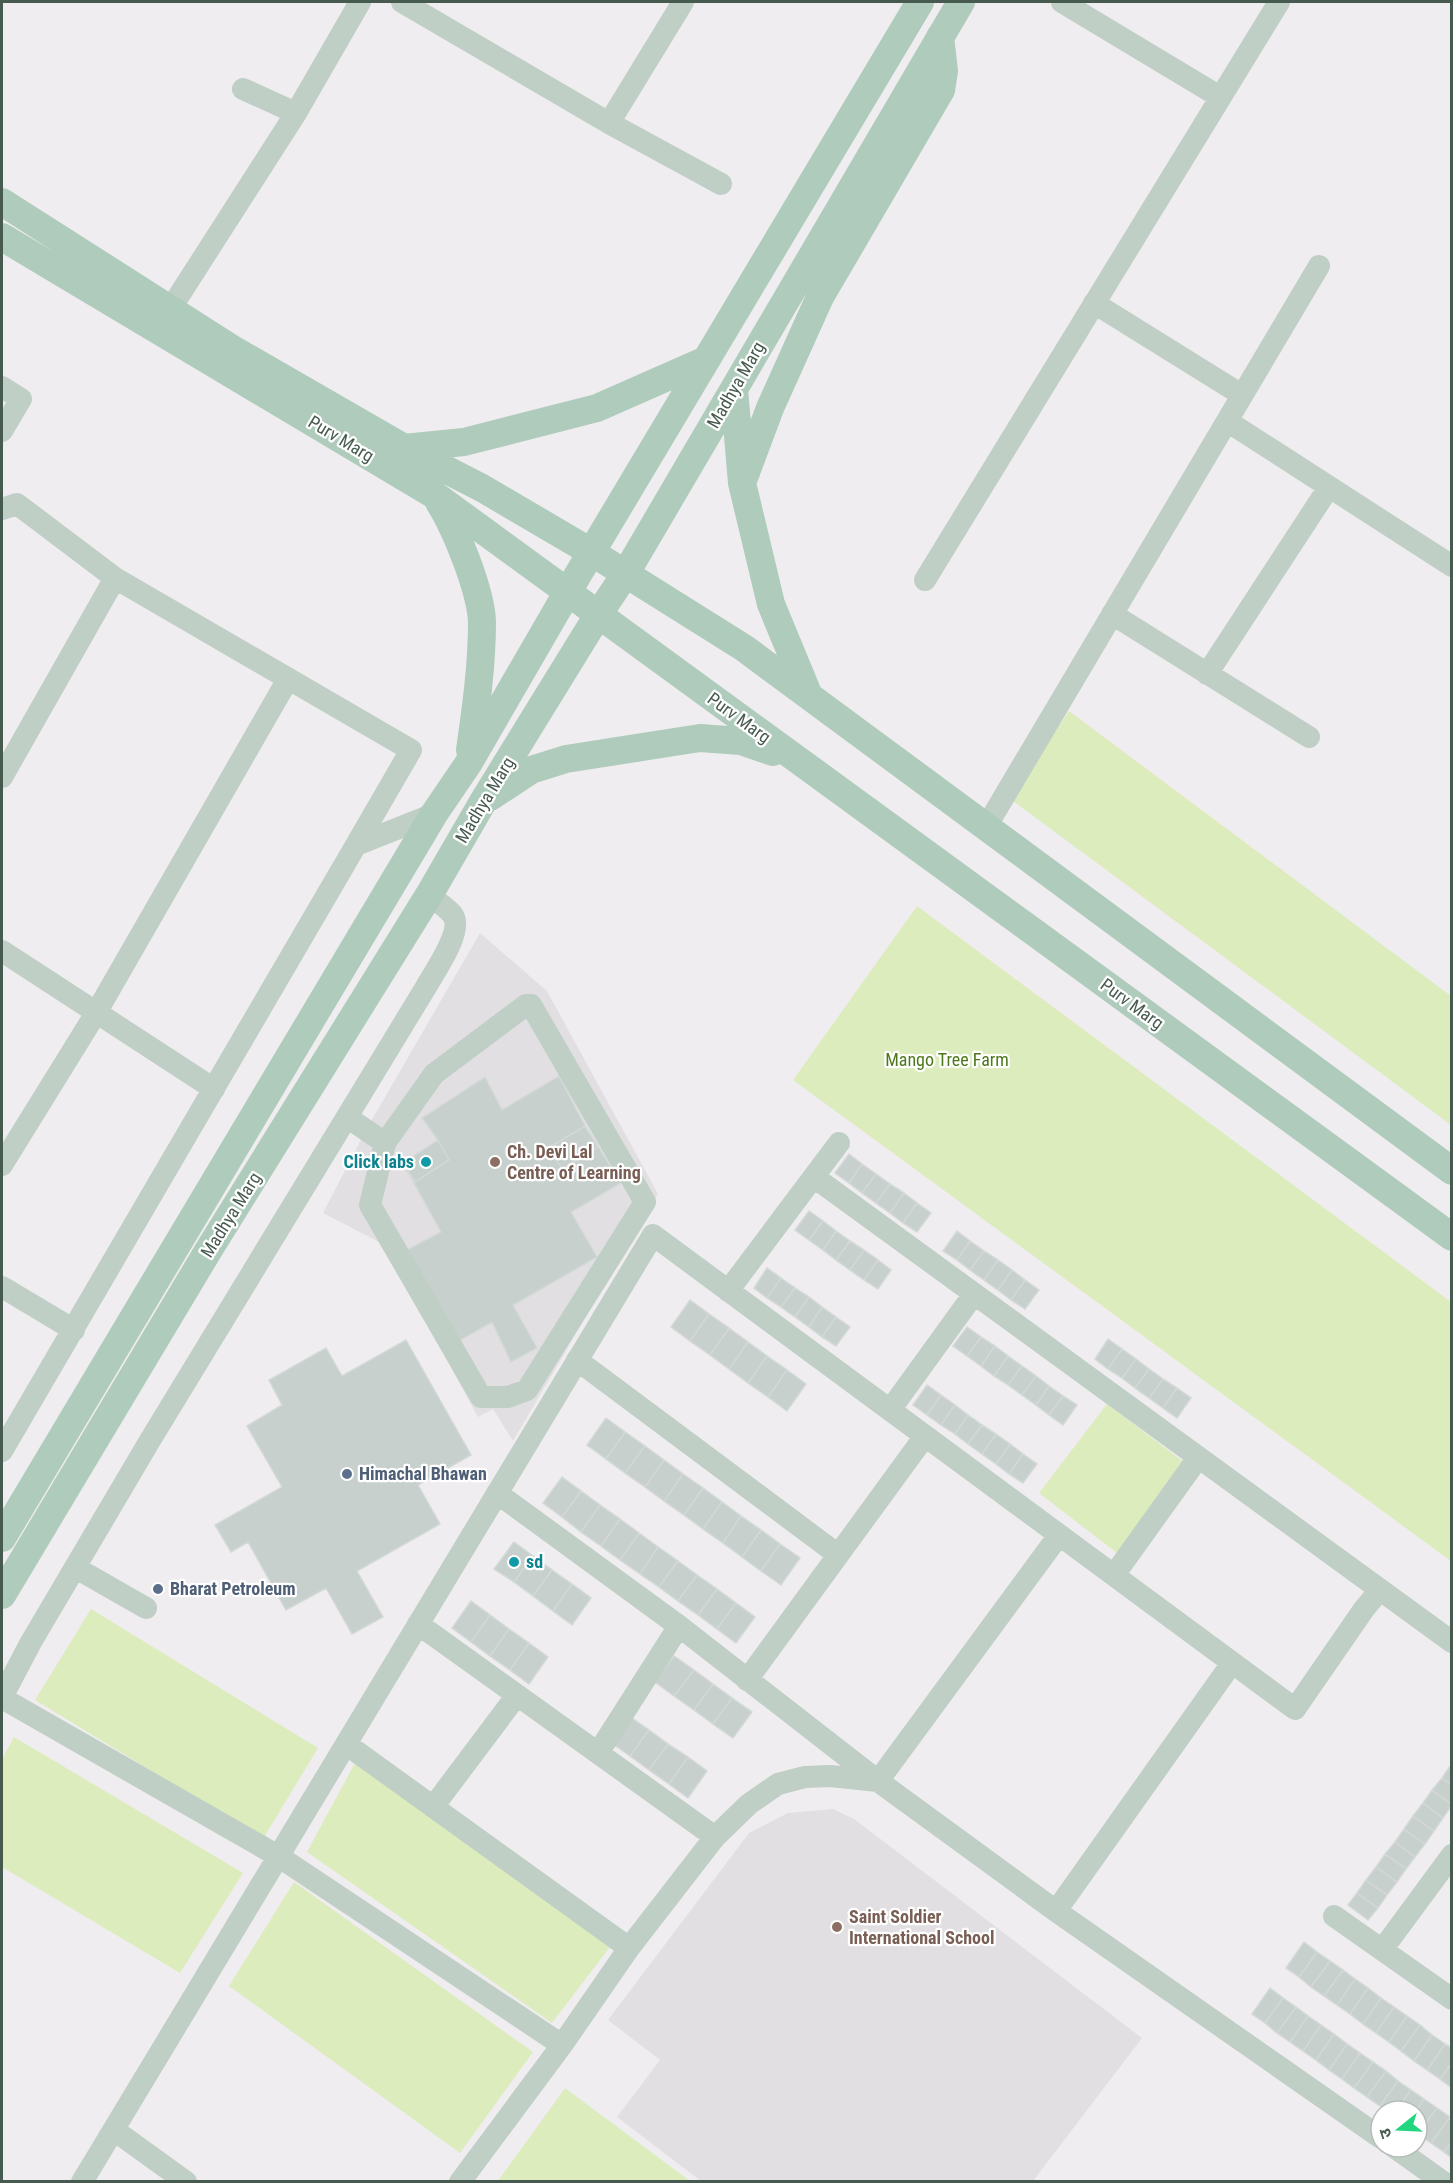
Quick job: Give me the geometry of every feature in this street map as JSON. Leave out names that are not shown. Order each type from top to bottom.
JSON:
[{"type":"main road","name":"Madhya Marg","points":[[2,1538],[434,814],[468,764],[591,552],[920,2]]},
{"type":"main road","name":"Madhya Marg","points":[[2,1595],[208,1251],[626,573],[961,2]]},
{"type":"main road","points":[[742,483],[770,408],[820,297],[941,90],[944,71],[940,37]]},
{"type":"main road","name":"Purv Marg","points":[[9,207],[164,318],[436,496],[1452,1237]]},
{"type":"main road","name":"Purv Marg","points":[[2,237],[164,318],[234,350],[404,448],[482,488],[626,573],[744,648],[1452,1171]]},
{"type":"main road","points":[[404,448],[464,442],[597,408],[706,360]]},
{"type":"main road","points":[[734,389],[742,483],[771,604],[809,697]]},
{"type":"main road","points":[[436,496],[448,515],[470,570],[482,620],[478,690],[468,764]]},
{"type":"main road","points":[[484,800],[531,770],[566,759],[700,738],[741,741],[798,760]]},
{"type":"street","points":[[164,318],[296,113],[360,2]]},
{"type":"street","points":[[402,2],[609,123],[721,184]]},
{"type":"street","points":[[609,123],[683,2]]},
{"type":"street","points":[[1062,2],[1220,97]]},
{"type":"street","points":[[925,580],[1279,2]]},
{"type":"street","points":[[243,89],[296,113]]},
{"type":"street","points":[[2,237],[9,207]]},
{"type":"street","points":[[986,827],[1319,266]]},
{"type":"street","points":[[1094,303],[1242,395]]},
{"type":"street","points":[[2,387],[21,399],[2,430]]},
{"type":"street","points":[[1227,421],[1452,566]]},
{"type":"street","points":[[1207,674],[1329,488]]},
{"type":"street","points":[[2,509],[17,504],[115,578],[411,750],[2,1452]]},
{"type":"street","points":[[2,777],[115,578]]},
{"type":"street","points":[[1112,614],[1309,737]]},
{"type":"street","points":[[2,1165],[96,1013],[288,679]]},
{"type":"street","points":[[356,845],[434,814]]},
{"type":"street","points":[[429,895],[452,913],[454,936],[426,987],[149,1442],[2,1698],[278,1856],[562,2045]]},
{"type":"street","points":[[2,951],[214,1089]]},
{"type":"street","points":[[526,1005],[531,1005],[645,1202],[527,1390],[508,1396],[482,1397],[370,1205],[385,1143],[434,1074],[526,1005]]},
{"type":"street","points":[[347,1117],[385,1143]]},
{"type":"street","points":[[728,1291],[839,1143]]},
{"type":"street","points":[[814,1177],[1452,1642]]},
{"type":"street","points":[[82,2181],[653,1235],[1295,1709],[1364,1608],[1380,1590]]},
{"type":"street","points":[[2,1287],[74,1330]]},
{"type":"street","points":[[890,1410],[974,1294]]},
{"type":"street","points":[[577,1360],[837,1554]]},
{"type":"street","points":[[747,1680],[925,1436]]},
{"type":"street","points":[[1114,1575],[1198,1458]]},
{"type":"street","points":[[497,1493],[679,1626],[879,1781],[1056,1911],[1369,2130]]},
{"type":"street","points":[[879,1781],[1059,1535]]},
{"type":"street","points":[[76,1568],[146,1608]]},
{"type":"street","points":[[418,1624],[715,1837]]},
{"type":"street","points":[[598,1753],[679,1626]]},
{"type":"street","points":[[1056,1911],[1232,1663]]},
{"type":"street","points":[[433,1807],[517,1695]]},
{"type":"street","points":[[346,1744],[629,1948]]},
{"type":"street","points":[[460,2181],[562,2045],[629,1948],[715,1837],[750,1804],[778,1784],[805,1777],[830,1776],[879,1781]]},
{"type":"street","points":[[1382,1950],[1452,1855]]},
{"type":"street","points":[[1334,1916],[1452,1999]]},
{"type":"street","points":[[114,2130],[186,2181]]},
{"type":"street","points":[[1411,2159],[1443,2181]]},
{"type":"shaded area","name":"Ch. Devi Lal Centre of Learning","points":[[480,933],[547,991],[658,1194],[513,1441],[493,1409],[478,1417],[383,1244],[323,1213],[366,1130]]},
{"type":"shaded area","name":"Saint Soldier International School","points":[[833,1809],[854,1819],[1142,2038],[1033,2181],[701,2181],[617,2117],[660,2060],[608,2020],[749,1833],[788,1813]]},
{"type":"green space","points":[[1069,711],[1451,996],[1451,1125],[1009,798]]},
{"type":"green space","name":"Mango Tree Farm","points":[[917,906],[1451,1302],[1451,1561],[793,1080]]},
{"type":"green space","points":[[1107,1404],[1185,1463],[1117,1553],[1039,1493]]},
{"type":"green space","points":[[91,1609],[318,1748],[263,1839],[35,1700]]},
{"type":"green space","points":[[14,1737],[243,1873],[180,1973],[2,1867],[2,1759]]},
{"type":"green space","points":[[356,1761],[610,1947],[552,2023],[307,1852]]},
{"type":"green space","points":[[294,1882],[533,2052],[460,2153],[229,1986]]},
{"type":"green space","points":[[565,2088],[690,2181],[498,2181]]},
{"type":"building","points":[[559,1076],[585,1126],[621,1183],[571,1212],[597,1257],[513,1305],[537,1348],[511,1362],[492,1322],[459,1341],[407,1250],[441,1232],[403,1163],[438,1140],[422,1118],[485,1077],[502,1110]]},
{"type":"building","points":[[585,1126],[598,1147],[562,1169],[548,1148]]},
{"type":"building","name":"Click labs","points":[[438,1140],[449,1160],[415,1182],[403,1163]]},
{"type":"building","points":[[849,1154],[862,1164],[849,1183],[835,1173]]},
{"type":"building","points":[[862,1164],[876,1174],[862,1193],[849,1183]]},
{"type":"building","points":[[876,1174],[890,1184],[876,1203],[862,1193]]},
{"type":"building","points":[[890,1184],[904,1193],[890,1213],[876,1203]]},
{"type":"building","points":[[904,1193],[917,1203],[903,1223],[890,1213]]},
{"type":"building","points":[[917,1203],[931,1213],[917,1232],[903,1223]]},
{"type":"building","points":[[809,1211],[823,1221],[809,1240],[795,1230]]},
{"type":"building","points":[[823,1221],[836,1231],[823,1250],[809,1240]]},
{"type":"building","points":[[836,1231],[850,1241],[836,1260],[823,1250]]},
{"type":"building","points":[[957,1231],[970,1241],[957,1260],[943,1251]]},
{"type":"building","points":[[850,1241],[864,1250],[850,1270],[836,1260]]},
{"type":"building","points":[[970,1241],[984,1251],[970,1270],[957,1260]]},
{"type":"building","points":[[864,1250],[878,1260],[864,1280],[850,1270]]},
{"type":"building","points":[[984,1251],[998,1260],[984,1280],[970,1270]]},
{"type":"building","points":[[878,1260],[891,1270],[878,1289],[864,1280]]},
{"type":"building","points":[[998,1260],[1012,1270],[998,1290],[984,1280]]},
{"type":"building","points":[[767,1268],[781,1278],[767,1298],[754,1288]]},
{"type":"building","points":[[1012,1270],[1025,1280],[1011,1300],[998,1290]]},
{"type":"building","points":[[781,1278],[795,1288],[781,1307],[767,1298]]},
{"type":"building","points":[[1025,1280],[1039,1290],[1025,1309],[1011,1300]]},
{"type":"building","points":[[795,1288],[809,1297],[795,1317],[781,1307]]},
{"type":"building","points":[[809,1297],[822,1307],[809,1327],[795,1317]]},
{"type":"building","points":[[690,1300],[709,1314],[690,1341],[671,1327]]},
{"type":"building","points":[[822,1307],[836,1317],[822,1337],[809,1327]]},
{"type":"building","points":[[709,1314],[729,1328],[710,1355],[690,1341]]},
{"type":"building","points":[[836,1317],[850,1327],[836,1346],[822,1337]]},
{"type":"building","points":[[967,1327],[981,1337],[967,1356],[953,1346]]},
{"type":"building","points":[[729,1328],[748,1342],[729,1369],[710,1355]]},
{"type":"building","points":[[981,1337],[995,1346],[981,1366],[967,1356]]},
{"type":"building","points":[[1108,1339],[1122,1349],[1108,1369],[1095,1359]]},
{"type":"building","points":[[406,1340],[471,1455],[418,1485],[440,1524],[357,1571],[383,1617],[352,1634],[326,1588],[286,1610],[248,1542],[231,1552],[215,1525],[282,1487],[247,1426],[282,1405],[269,1380],[326,1348],[342,1376]]},
{"type":"building","points":[[748,1342],[767,1356],[748,1383],[729,1369]]},
{"type":"building","points":[[995,1346],[1008,1356],[994,1376],[981,1366]]},
{"type":"building","points":[[1122,1349],[1136,1359],[1122,1378],[1108,1369]]},
{"type":"building","points":[[767,1356],[787,1370],[768,1397],[748,1383]]},
{"type":"building","points":[[1008,1356],[1022,1366],[1008,1385],[994,1376]]},
{"type":"building","points":[[1136,1359],[1149,1369],[1135,1388],[1122,1378]]},
{"type":"building","points":[[1022,1366],[1036,1376],[1022,1395],[1008,1385]]},
{"type":"building","points":[[1149,1369],[1163,1379],[1149,1398],[1135,1388]]},
{"type":"building","points":[[787,1370],[806,1384],[787,1411],[768,1397]]},
{"type":"building","points":[[1036,1376],[1049,1386],[1036,1405],[1022,1395]]},
{"type":"building","points":[[1163,1379],[1177,1388],[1163,1408],[1149,1398]]},
{"type":"building","points":[[927,1385],[941,1395],[927,1415],[913,1405]]},
{"type":"building","points":[[1049,1386],[1063,1396],[1049,1415],[1036,1405]]},
{"type":"building","points":[[1177,1388],[1191,1398],[1177,1418],[1163,1408]]},
{"type":"building","points":[[941,1395],[955,1405],[941,1425],[927,1415]]},
{"type":"building","points":[[1063,1396],[1077,1405],[1063,1425],[1049,1415]]},
{"type":"building","points":[[955,1405],[968,1415],[955,1434],[941,1425]]},
{"type":"building","points":[[968,1415],[982,1425],[968,1444],[955,1434]]},
{"type":"building","points":[[606,1418],[625,1432],[606,1459],[587,1445]]},
{"type":"building","points":[[982,1425],[996,1434],[982,1454],[968,1444]]},
{"type":"building","points":[[625,1432],[645,1446],[625,1473],[606,1459]]},
{"type":"building","points":[[996,1434],[1010,1444],[996,1464],[982,1454]]},
{"type":"building","points":[[1010,1444],[1023,1454],[1009,1474],[996,1464]]},
{"type":"building","points":[[645,1446],[664,1460],[645,1487],[625,1473]]},
{"type":"building","points":[[1023,1454],[1037,1464],[1023,1483],[1009,1474]]},
{"type":"building","points":[[664,1460],[683,1474],[664,1501],[645,1487]]},
{"type":"building","points":[[683,1474],[703,1488],[684,1515],[664,1501]]},
{"type":"building","points":[[562,1477],[581,1491],[562,1517],[543,1503]]},
{"type":"building","points":[[703,1488],[722,1502],[703,1529],[684,1515]]},
{"type":"building","points":[[581,1491],[600,1505],[581,1532],[562,1517]]},
{"type":"building","points":[[722,1502],[741,1516],[723,1543],[703,1529]]},
{"type":"building","points":[[600,1505],[620,1519],[601,1546],[581,1532]]},
{"type":"building","points":[[741,1516],[761,1530],[742,1557],[723,1543]]},
{"type":"building","points":[[620,1519],[639,1533],[620,1560],[601,1546]]},
{"type":"building","points":[[761,1530],[780,1544],[761,1571],[742,1557]]},
{"type":"building","points":[[639,1533],[658,1547],[640,1574],[620,1560]]},
{"type":"building","name":"sd","points":[[514,1542],[533,1556],[514,1582],[494,1569]]},
{"type":"building","points":[[780,1544],[800,1558],[781,1585],[761,1571]]},
{"type":"building","points":[[658,1547],[678,1561],[659,1587],[640,1574]]},
{"type":"building","points":[[533,1556],[552,1570],[533,1596],[514,1582]]},
{"type":"building","points":[[678,1561],[697,1575],[678,1601],[659,1587]]},
{"type":"building","points":[[552,1570],[572,1584],[553,1611],[533,1596]]},
{"type":"building","points":[[697,1575],[717,1589],[698,1615],[678,1601]]},
{"type":"building","points":[[572,1584],[591,1598],[572,1625],[553,1611]]},
{"type":"building","points":[[717,1589],[736,1603],[717,1629],[698,1615]]},
{"type":"building","points":[[471,1601],[490,1615],[471,1642],[452,1628]]},
{"type":"building","points":[[736,1603],[755,1617],[736,1643],[717,1629]]},
{"type":"building","points":[[490,1615],[509,1629],[490,1656],[471,1642]]},
{"type":"building","points":[[509,1629],[529,1643],[510,1670],[490,1656]]},
{"type":"building","points":[[529,1643],[548,1657],[529,1684],[510,1670]]},
{"type":"building","points":[[674,1656],[694,1670],[674,1696],[655,1682]]},
{"type":"building","points":[[694,1670],[713,1684],[694,1710],[674,1696]]},
{"type":"building","points":[[713,1684],[732,1698],[713,1724],[694,1710]]},
{"type":"building","points":[[732,1698],[752,1712],[733,1738],[713,1724]]},
{"type":"building","points":[[629,1716],[649,1730],[630,1756],[610,1742]]},
{"type":"building","points":[[649,1730],[668,1744],[649,1770],[630,1756]]},
{"type":"building","points":[[668,1744],[688,1757],[669,1784],[649,1770]]},
{"type":"building","points":[[688,1757],[707,1771],[688,1798],[669,1784]]},
{"type":"building","points":[[1452,1765],[1452,1785],[1442,1778]]},
{"type":"building","points":[[1442,1778],[1452,1785],[1452,1805],[1432,1790]]},
{"type":"building","points":[[1432,1790],[1452,1805],[1443,1818],[1423,1803]]},
{"type":"building","points":[[1423,1803],[1443,1818],[1434,1831],[1413,1816]]},
{"type":"building","points":[[1413,1816],[1434,1831],[1425,1844],[1404,1829]]},
{"type":"building","points":[[1404,1829],[1425,1844],[1415,1857],[1395,1842]]},
{"type":"building","points":[[1395,1842],[1415,1857],[1406,1869],[1385,1854]]},
{"type":"building","points":[[1385,1854],[1406,1869],[1397,1882],[1376,1867]]},
{"type":"building","points":[[1376,1867],[1397,1882],[1387,1895],[1366,1880]]},
{"type":"building","points":[[1366,1880],[1387,1895],[1378,1908],[1357,1893]]},
{"type":"building","points":[[1357,1893],[1378,1908],[1368,1920],[1348,1905]]},
{"type":"building","points":[[1304,1942],[1317,1952],[1299,1977],[1286,1968]]},
{"type":"building","points":[[1317,1952],[1330,1961],[1311,1987],[1299,1977]]},
{"type":"building","points":[[1330,1961],[1343,1970],[1324,1996],[1311,1987]]},
{"type":"building","points":[[1343,1970],[1355,1979],[1337,2005],[1324,1996]]},
{"type":"building","points":[[1355,1979],[1368,1988],[1350,2014],[1337,2005]]},
{"type":"building","points":[[1270,1988],[1283,1998],[1265,2023],[1252,2014]]},
{"type":"building","points":[[1368,1988],[1381,1998],[1363,2024],[1350,2014]]},
{"type":"building","points":[[1283,1998],[1296,2007],[1277,2033],[1265,2023]]},
{"type":"building","points":[[1381,1998],[1394,2007],[1376,2033],[1363,2024]]},
{"type":"building","points":[[1296,2007],[1308,2016],[1290,2042],[1277,2033]]},
{"type":"building","points":[[1394,2007],[1407,2016],[1389,2042],[1376,2033]]},
{"type":"building","points":[[1308,2016],[1321,2025],[1303,2051],[1290,2042]]},
{"type":"building","points":[[1407,2016],[1420,2025],[1401,2051],[1389,2042]]},
{"type":"building","points":[[1321,2025],[1334,2034],[1316,2060],[1303,2051]]},
{"type":"building","points":[[1420,2025],[1432,2035],[1414,2061],[1401,2051]]},
{"type":"building","points":[[1334,2034],[1347,2044],[1329,2070],[1316,2060]]},
{"type":"building","points":[[1432,2035],[1445,2044],[1427,2070],[1414,2061]]},
{"type":"building","points":[[1347,2044],[1360,2053],[1342,2079],[1329,2070]]},
{"type":"building","points":[[1445,2044],[1452,2048],[1452,2063],[1440,2079],[1427,2070]]},
{"type":"building","points":[[1360,2053],[1373,2062],[1354,2088],[1342,2079]]},
{"type":"building","points":[[1373,2062],[1386,2071],[1367,2097],[1354,2088]]},
{"type":"building","points":[[1452,2063],[1452,2088],[1440,2079]]},
{"type":"building","points":[[1386,2071],[1398,2081],[1385,2099],[1367,2097]]},
{"type":"building","points":[[1398,2081],[1411,2090],[1405,2099],[1385,2099]]},
{"type":"building","points":[[1411,2090],[1424,2099],[1405,2099]]},
{"type":"building","points":[[1429,2102],[1437,2108],[1429,2119]]},
{"type":"building","points":[[1437,2108],[1450,2117],[1431,2143],[1429,2142],[1429,2119]]},
{"type":"building","points":[[1450,2117],[1452,2142],[1444,2152],[1431,2143]]},
{"type":"building","points":[[1452,2142],[1452,2158],[1444,2152]]},
{"type":"place","name":"Click labs","points":[[426,1162]]},
{"type":"place","name":"Ch. Devi Lal Centre of Learning","points":[[495,1162]]},
{"type":"place","name":"Himachal Bhawan","points":[[347,1474]]},
{"type":"place","name":"sd","points":[[514,1562]]},
{"type":"place","name":"Bharat Petroleum","points":[[158,1589]]},
{"type":"place","name":"Saint Soldier International School","points":[[837,1927]]}]
